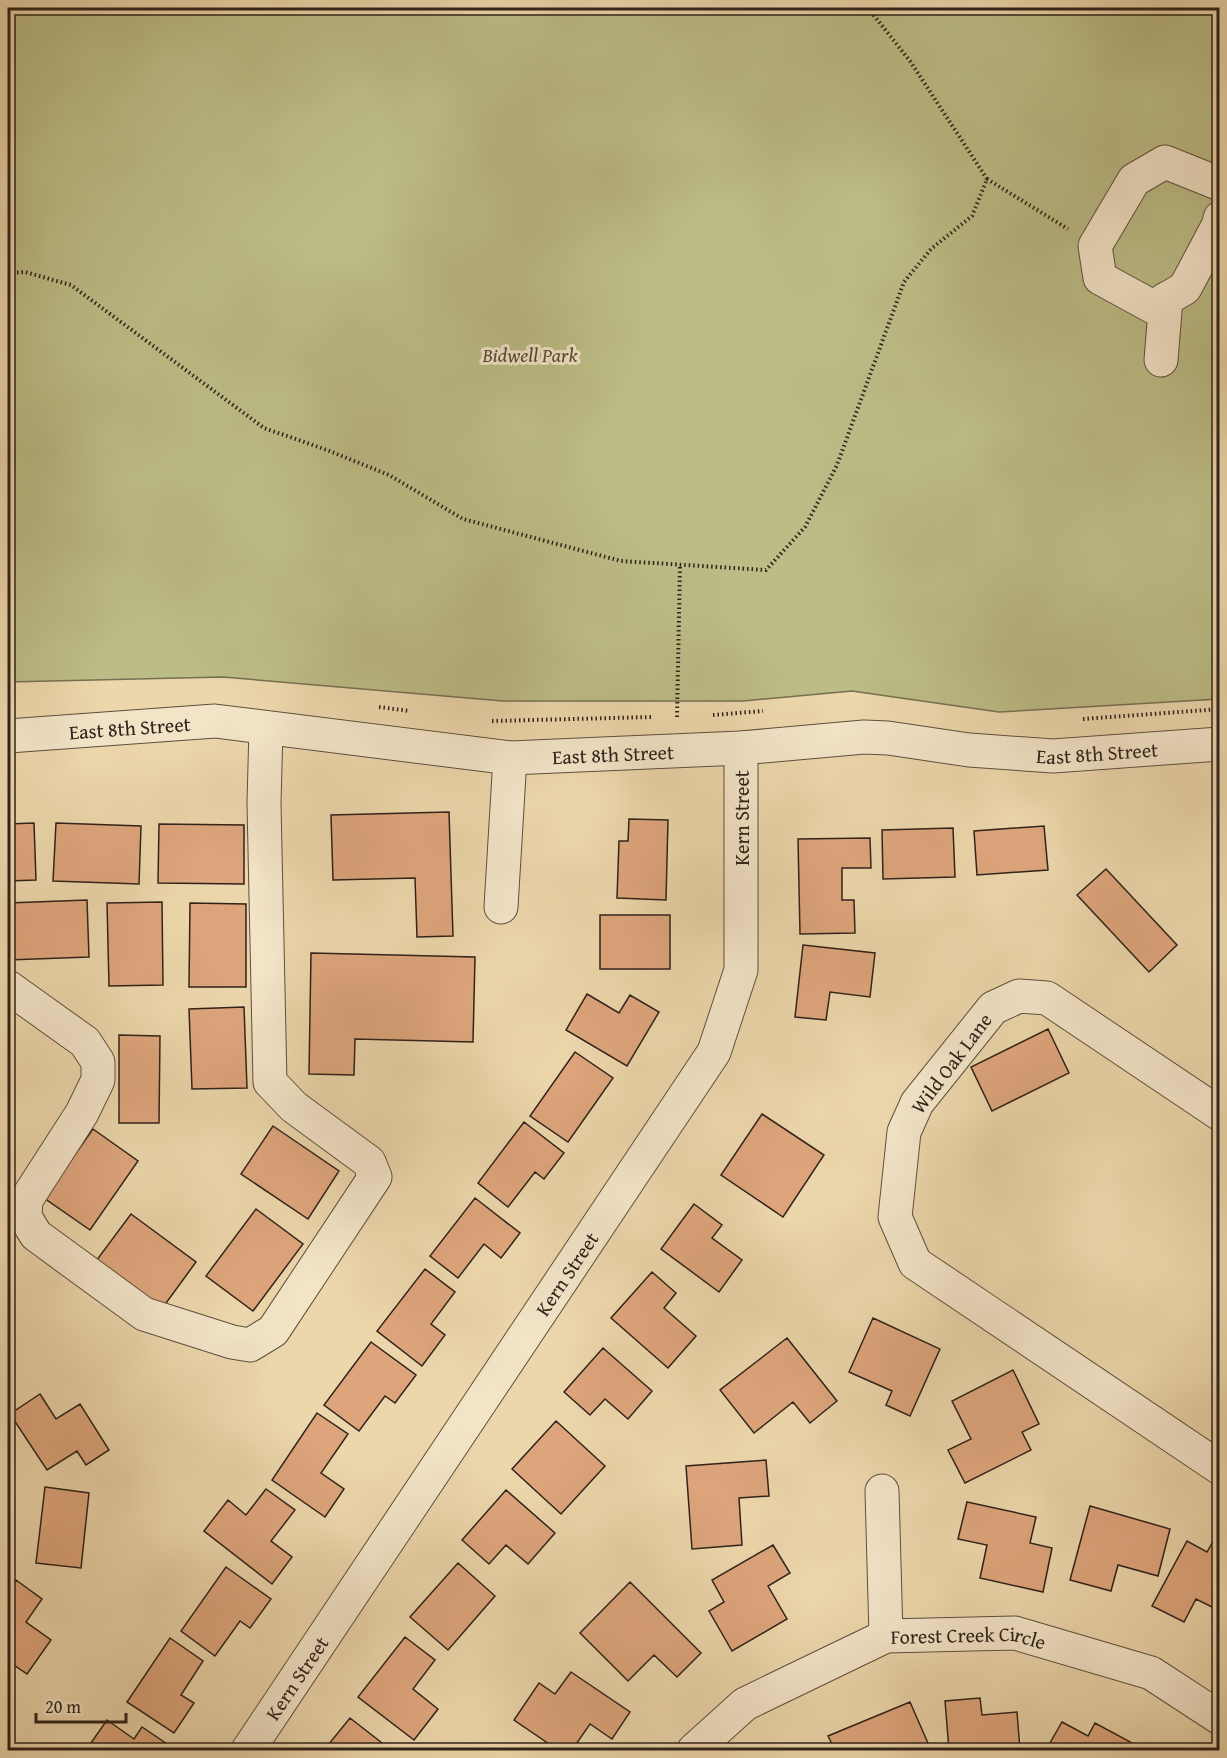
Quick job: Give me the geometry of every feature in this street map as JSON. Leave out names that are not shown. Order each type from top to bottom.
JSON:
[{"type":"street","points":[[1220,184],[1165,162],[1134,180],[1095,246],[1100,278],[1153,307],[1185,288],[1220,218]]},
{"type":"street","points":[[1161,360],[1166,299]]},
{"type":"street","name":"East 8th Street","points":[[8,736],[215,721],[510,758],[741,748],[864,737],[888,738],[969,750],[1053,756],[1220,744]]},
{"type":"street","points":[[8,987],[85,1042],[98,1062],[98,1080],[82,1113],[26,1200],[25,1217],[36,1235],[144,1314],[232,1342],[250,1345],[273,1331],[375,1177],[369,1162],[294,1107],[270,1082],[264,803],[267,728]]},
{"type":"street","name":"Kern Street","points":[[248,1750],[714,1052],[741,970],[741,748]]},
{"type":"street","points":[[501,907],[510,758]]},
{"type":"street","name":"Wild Oak Lane","points":[[1220,1114],[1047,998],[1019,996],[993,1008],[917,1103],[904,1132],[895,1217],[915,1263],[1220,1468]]},
{"type":"street","points":[[882,1491],[886,1636]]},
{"type":"street","name":"Forest Creek Circle","points":[[694,1750],[746,1704],[886,1636],[1014,1633],[1151,1673],[1220,1718]]},
{"type":"path","points":[[868,8],[910,61],[987,179],[1095,246]]},
{"type":"path","points":[[8,273],[25,272],[70,285],[264,428],[389,475],[463,519],[621,561],[766,570],[806,527],[837,465],[904,282],[931,249],[972,216],[987,179]]},
{"type":"path","points":[[680,564],[677,717],[683,717]]},
{"type":"path","points":[[374,707],[419,712]]},
{"type":"path","points":[[1076,720],[1220,709]]},
{"type":"path","points":[[712,715],[769,711]]},
{"type":"path","points":[[486,722],[653,717]]},
{"type":"green space","name":"Bidwell Park","points":[[8,8],[1219,8],[1219,699],[999,712],[852,691],[743,701],[503,701],[223,677],[8,682]]},
{"type":"building","points":[[449,812],[453,936],[417,937],[415,878],[333,880],[331,815]]},
{"type":"building","points":[[629,819],[668,820],[666,900],[617,898],[619,841],[628,841]]},
{"type":"building","points":[[34,823],[36,880],[8,881],[8,824]]},
{"type":"building","points":[[56,823],[141,826],[139,884],[53,881]]},
{"type":"building","points":[[159,824],[244,825],[244,884],[158,883]]},
{"type":"building","points":[[1044,826],[1048,870],[977,875],[974,831]]},
{"type":"building","points":[[953,828],[955,877],[883,879],[882,830]]},
{"type":"building","points":[[870,838],[871,868],[842,868],[842,900],[854,900],[855,933],[800,934],[798,839]]},
{"type":"building","points":[[1106,869],[1177,945],[1149,972],[1077,895]]},
{"type":"building","points":[[87,900],[89,957],[8,960],[8,903]]},
{"type":"building","points":[[162,902],[163,985],[109,986],[107,903]]},
{"type":"building","points":[[190,903],[246,904],[246,987],[189,987]]},
{"type":"building","points":[[600,915],[670,915],[670,969],[600,969]]},
{"type":"building","points":[[803,945],[875,953],[870,997],[830,992],[826,1020],[795,1017]]},
{"type":"building","points":[[311,953],[475,957],[473,1042],[355,1039],[354,1075],[309,1074]]},
{"type":"building","points":[[587,994],[619,1013],[630,995],[659,1012],[627,1066],[566,1030]]},
{"type":"building","points":[[244,1007],[247,1088],[192,1089],[189,1009]]},
{"type":"building","points":[[1048,1029],[1069,1073],[992,1111],[971,1067]]},
{"type":"building","points":[[119,1035],[160,1036],[159,1123],[119,1123]]},
{"type":"building","points":[[575,1052],[613,1078],[568,1142],[530,1116]]},
{"type":"building","points":[[762,1114],[824,1155],[783,1217],[721,1175]]},
{"type":"building","points":[[524,1122],[564,1153],[544,1179],[535,1172],[508,1207],[478,1183]]},
{"type":"building","points":[[273,1126],[339,1171],[308,1219],[241,1174]]},
{"type":"building","points":[[93,1129],[138,1161],[90,1230],[44,1198]]},
{"type":"building","points":[[475,1198],[520,1233],[501,1258],[484,1244],[458,1278],[430,1256]]},
{"type":"building","points":[[694,1204],[722,1225],[712,1238],[742,1260],[719,1292],[661,1249]]},
{"type":"building","points":[[256,1209],[303,1244],[253,1311],[206,1276]]},
{"type":"building","points":[[131,1214],[196,1262],[161,1310],[96,1261]]},
{"type":"building","points":[[425,1269],[455,1292],[431,1324],[445,1335],[422,1366],[377,1331]]},
{"type":"building","points":[[652,1272],[676,1293],[664,1308],[696,1336],[668,1368],[611,1318]]},
{"type":"building","points":[[873,1318],[940,1349],[910,1416],[886,1405],[892,1391],[849,1372]]},
{"type":"building","points":[[787,1338],[837,1401],[810,1423],[793,1402],[754,1433],[720,1390]]},
{"type":"building","points":[[371,1342],[416,1375],[395,1403],[385,1396],[359,1431],[324,1405]]},
{"type":"building","points":[[603,1348],[652,1391],[628,1419],[605,1399],[590,1415],[564,1392]]},
{"type":"building","points":[[1013,1370],[1039,1424],[1022,1432],[1031,1450],[965,1483],[948,1450],[971,1439],[952,1401]]},
{"type":"building","points":[[40,1394],[56,1419],[80,1404],[109,1450],[86,1465],[77,1451],[47,1470],[10,1414]]},
{"type":"building","points":[[317,1413],[348,1434],[321,1473],[344,1489],[325,1517],[272,1480]]},
{"type":"building","points":[[556,1421],[605,1466],[561,1514],[512,1469]]},
{"type":"building","points":[[766,1460],[769,1496],[739,1498],[742,1545],[692,1549],[686,1466]]},
{"type":"building","points":[[45,1487],[89,1493],[81,1568],[36,1563]]},
{"type":"building","points":[[266,1489],[295,1510],[271,1541],[292,1557],[272,1584],[204,1531],[228,1500],[246,1515]]},
{"type":"building","points":[[506,1490],[555,1533],[528,1564],[506,1545],[489,1564],[462,1540]]},
{"type":"building","points":[[967,1502],[1036,1517],[1030,1543],[1052,1548],[1043,1592],[980,1578],[987,1545],[958,1539]]},
{"type":"building","points":[[1090,1506],[1170,1529],[1158,1576],[1118,1565],[1111,1591],[1070,1580]]},
{"type":"building","points":[[1216,1536],[1220,1538],[1220,1611],[1196,1599],[1184,1622],[1152,1606],[1187,1541],[1207,1552]]},
{"type":"building","points":[[773,1545],[790,1573],[768,1586],[787,1619],[732,1651],[709,1611],[724,1602],[712,1580]]},
{"type":"building","points":[[458,1563],[495,1596],[448,1650],[410,1617]]},
{"type":"building","points":[[226,1567],[271,1599],[250,1628],[240,1621],[215,1656],[181,1631]]},
{"type":"building","points":[[16,1580],[42,1599],[26,1622],[51,1640],[27,1674],[8,1661],[8,1592]]},
{"type":"building","points":[[630,1582],[701,1653],[677,1677],[654,1655],[628,1681],[580,1633]]},
{"type":"building","points":[[405,1637],[435,1660],[413,1689],[438,1709],[414,1740],[358,1697]]},
{"type":"building","points":[[170,1638],[203,1661],[181,1695],[194,1703],[174,1733],[127,1702]]},
{"type":"building","points":[[571,1672],[630,1712],[612,1739],[590,1724],[572,1750],[558,1750],[514,1720],[539,1683],[555,1694]]},
{"type":"building","points":[[980,1698],[982,1715],[1017,1712],[1020,1750],[949,1750],[945,1701]]},
{"type":"building","points":[[910,1702],[931,1750],[835,1750],[828,1736]]},
{"type":"building","points":[[350,1718],[391,1750],[324,1750]]},
{"type":"building","points":[[107,1720],[134,1739],[142,1727],[170,1746],[167,1750],[86,1750]]},
{"type":"building","points":[[1062,1722],[1088,1736],[1095,1723],[1134,1744],[1130,1750],[1046,1750]]}]
